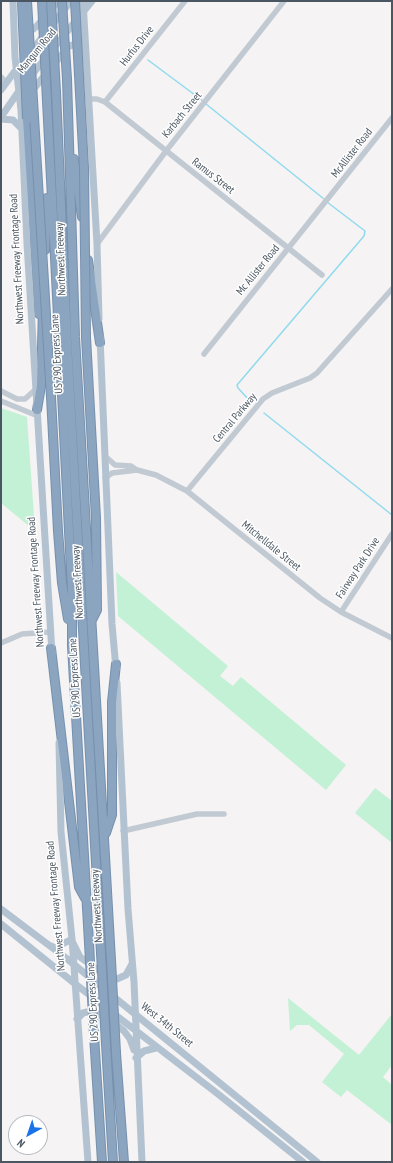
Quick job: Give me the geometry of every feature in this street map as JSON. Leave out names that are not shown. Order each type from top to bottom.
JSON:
[{"type":"highway","points":[[22,1],[27,119],[41,343]]},
{"type":"highway","points":[[27,1],[62,583],[72,646]]},
{"type":"highway","name":"Northwest Freeway","points":[[42,1],[72,590],[72,646],[102,1162]]},
{"type":"highway","name":"US 290 Express Lane","points":[[51,1],[68,350],[113,1162]]},
{"type":"highway","name":"Northwest Freeway","points":[[62,1],[70,141],[75,337],[116,1053],[124,1162]]},
{"type":"highway","points":[[75,1],[84,168],[86,337],[96,518],[96,610],[91,623]]},
{"type":"highway","points":[[70,141],[100,344]]},
{"type":"highway","points":[[38,413],[41,386],[41,343],[48,193],[51,180]]},
{"type":"highway","points":[[51,648],[79,887],[87,902]]},
{"type":"highway","points":[[104,837],[112,815],[112,702],[116,664]]},
{"type":"main road","name":"Northwest Freeway Frontage Road","points":[[13,1],[21,110],[51,648],[59,731],[61,832],[72,939],[72,963],[88,1162]]},
{"type":"main road","points":[[14,22],[21,28],[28,31],[32,30],[58,1]]},
{"type":"main road","name":"Mangum Road","points":[[1,90],[4,79],[17,68],[71,1]]},
{"type":"main road","points":[[83,1],[97,244],[104,455],[112,624],[116,664],[142,1162]]},
{"type":"main road","name":"Mangum Road","points":[[1,118],[19,90],[92,1]]},
{"type":"main road","points":[[21,110],[30,93],[69,46],[77,44],[86,59]]},
{"type":"main road","points":[[1,118],[13,120],[21,128]]},
{"type":"main road","name":"West 34th Street","points":[[1,909],[51,946],[317,1162]]},
{"type":"main road","points":[[1,924],[156,1048],[303,1162]]},
{"type":"main road","points":[[19,939],[28,929]]},
{"type":"main road","points":[[51,946],[55,948],[72,939],[80,957],[106,976],[117,980],[126,975],[132,964]]},
{"type":"main road","points":[[77,1019],[83,1013],[92,1011],[108,1018],[127,1035],[136,1058]]},
{"type":"main road","points":[[136,1058],[144,1051],[156,1048]]},
{"type":"main road","points":[[196,1079],[204,1069]]},
{"type":"main road","points":[[288,1150],[294,1143]]},
{"type":"street","name":"Hurfus Drive","points":[[105,102],[185,1]]},
{"type":"street","name":"Karbach Street","points":[[97,244],[166,151],[284,1]]},
{"type":"street","name":"Ramus Street","points":[[89,99],[97,98],[105,102],[322,275]]},
{"type":"street","name":"McAllister Road","points":[[326,202],[392,118]]},
{"type":"street","name":"Mc Allister Road","points":[[204,354],[326,202]]},
{"type":"street","name":"Central Parkway","points":[[187,491],[259,403],[272,393],[310,378],[320,370],[392,289]]},
{"type":"street","points":[[1,391],[17,399],[25,399],[37,388]]},
{"type":"street","points":[[1,401],[38,413]]},
{"type":"street","name":"Mitchelldale Street","points":[[104,455],[115,465],[131,466],[138,470],[156,474],[187,491],[253,545],[341,612],[392,638]]},
{"type":"street","name":"Mitchelldale Street","points":[[105,478],[112,473],[138,470]]},
{"type":"street","name":"Fairway Park Drive","points":[[341,612],[392,534]]},
{"type":"street","points":[[1,643],[22,634],[50,632]]},
{"type":"street","points":[[124,831],[197,814],[224,814]]},
{"type":"green space","points":[[1,408],[27,417],[35,531],[1,503]]},
{"type":"green space","points":[[116,572],[228,666],[220,676],[233,686],[241,677],[346,765],[326,790],[118,616]]},
{"type":"green space","points":[[375,788],[392,801],[392,843],[355,813]]},
{"type":"green space","points":[[288,998],[359,1055],[392,1014],[392,1065],[383,1077],[392,1085],[392,1125],[347,1090],[341,1097],[322,1082],[344,1054],[309,1025],[297,1025],[290,1031]]},
{"type":"waterway","points":[[148,60],[203,101]]},
{"type":"waterway","points":[[206,104],[324,199]]},
{"type":"waterway","points":[[250,401],[237,385],[364,236],[365,231],[327,202]]},
{"type":"waterway","points":[[264,413],[392,515]]}]
